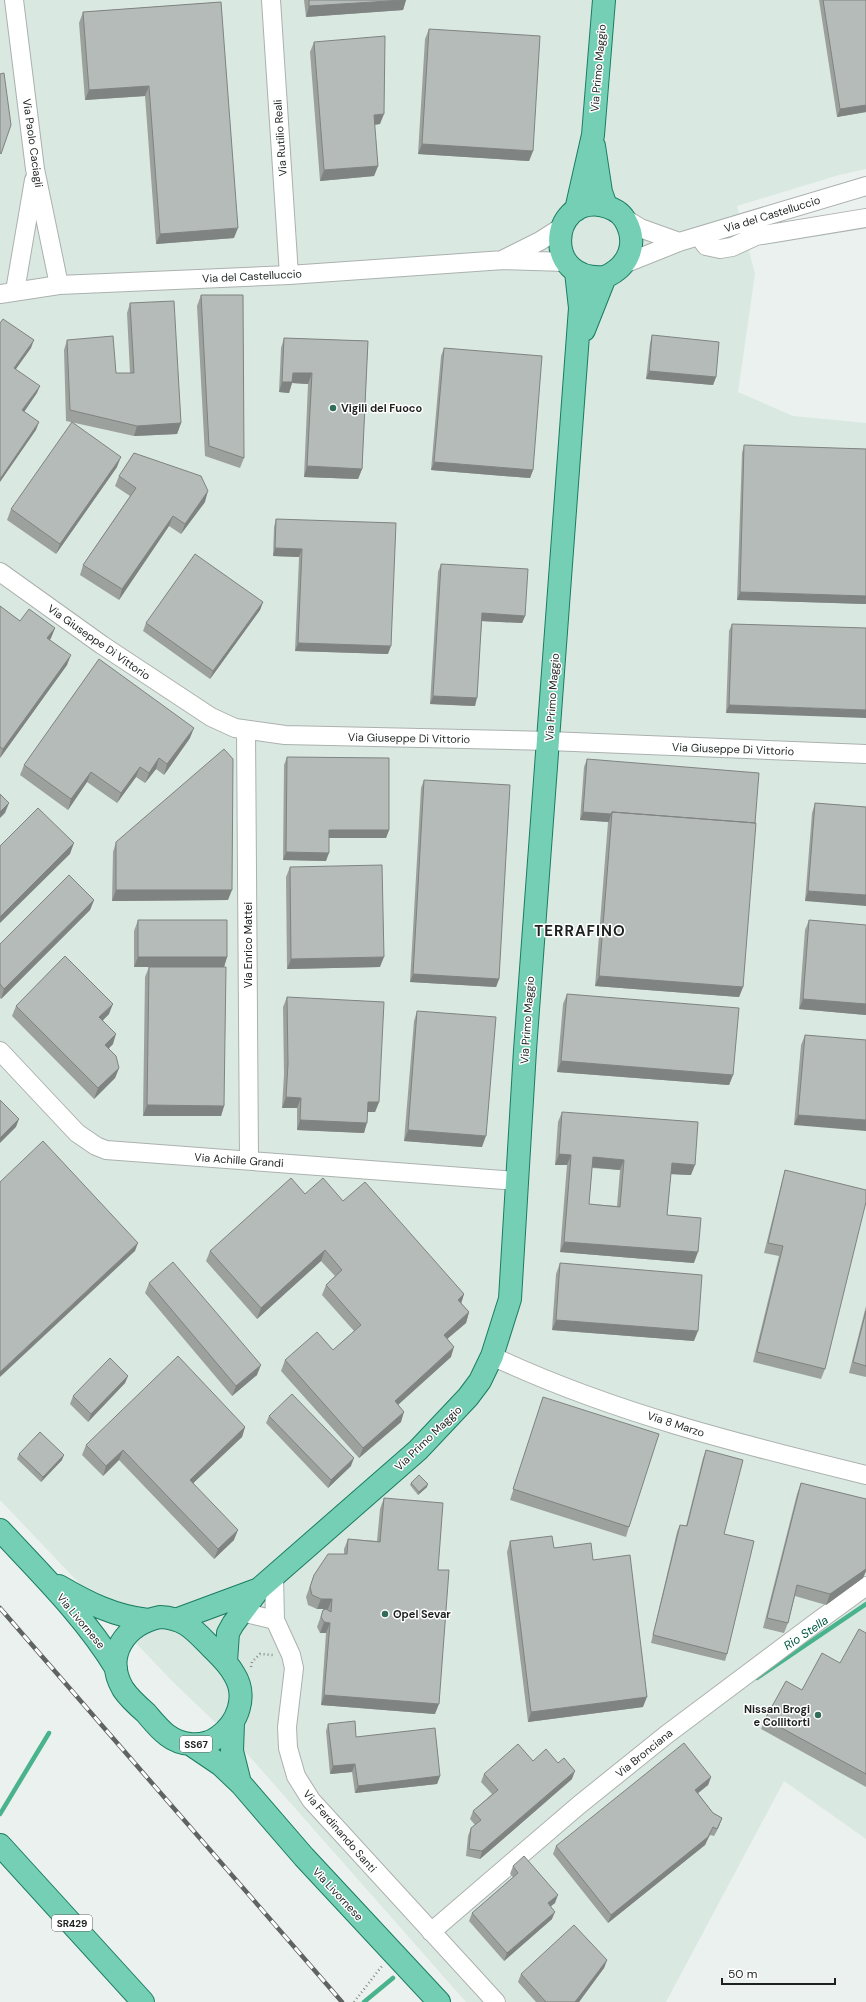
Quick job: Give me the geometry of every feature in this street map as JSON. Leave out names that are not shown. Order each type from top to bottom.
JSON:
[{"type":"main road","name":"Via Primo Maggio","points":[[226,1662],[228,1633],[242,1612],[267,1582],[441,1427],[468,1398],[480,1381],[492,1356],[510,1299],[525,1050],[580,308],[571,267],[561,251],[559,239],[562,227],[576,210],[593,135],[604,0]]},
{"type":"main road","name":"Via Primo Maggio","points":[[593,135],[601,192],[606,206]]},
{"type":"main road","points":[[571,267],[585,276],[605,276],[615,272],[624,264],[630,254],[632,242],[630,229],[624,218],[613,209],[596,204],[585,206],[576,210]]},
{"type":"main road","name":"Via Primo Maggio","points":[[577,352],[605,276]]},
{"type":"main road","name":"Via Livornese","points":[[0,1530],[43,1576],[100,1642],[116,1668]]},
{"type":"main road","name":"Via Livornese","points":[[43,1576],[101,1608],[118,1614],[148,1620]]},
{"type":"main road","name":"Via Primo Maggio","points":[[178,1619],[267,1582]]},
{"type":"main road","name":"Via Livornese","points":[[160,1617],[178,1619],[193,1629],[226,1662],[235,1675],[239,1685],[241,1697],[239,1710],[233,1723],[225,1732],[215,1739],[203,1744],[190,1744],[176,1741],[166,1735],[124,1690],[118,1679],[116,1657],[124,1638],[136,1625],[160,1617]]},
{"type":"main road","name":"Via Livornese","points":[[233,1723],[232,1751],[241,1784]]},
{"type":"main road","name":"Via Livornese","points":[[190,1744],[221,1764],[241,1784],[294,1846],[439,2002]]},
{"type":"main road","name":"SR429","points":[[0,1845],[143,2002]]},
{"type":"street","name":"Via Paolo Caciagli","points":[[14,0],[35,169],[59,286]]},
{"type":"street","name":"Via Rutilio Reali","points":[[271,0],[289,275]]},
{"type":"street","points":[[8,292],[35,169]]},
{"type":"street","name":"Via del Castelluccio","points":[[624,264],[679,242],[866,186]]},
{"type":"street","points":[[624,218],[640,228],[679,242]]},
{"type":"street","points":[[699,236],[706,246],[720,249],[732,247],[756,236],[866,218]]},
{"type":"street","points":[[504,260],[540,241],[562,227]]},
{"type":"street","name":"Via del Castelluccio","points":[[8,292],[59,286],[289,275],[504,260],[571,267]]},
{"type":"street","name":"Via Giuseppe Di Vittorio","points":[[0,572],[102,645],[211,717],[223,724],[246,730],[285,735],[549,741],[866,754]]},
{"type":"street","name":"Via Enrico Mattei","points":[[246,730],[249,1160]]},
{"type":"street","name":"Via Achille Grandi","points":[[0,1051],[78,1133],[96,1146],[117,1152],[249,1160],[517,1181]]},
{"type":"street","name":"Via 8 Marzo","points":[[492,1356],[564,1388],[717,1438],[866,1475]]},
{"type":"street","points":[[242,1612],[275,1620],[267,1582]]},
{"type":"street","name":"Via Bronciana","points":[[431,1932],[579,1805],[666,1735],[866,1586]]},
{"type":"street","name":"Via Ferdinando Santi","points":[[275,1620],[292,1655],[294,1668],[288,1727],[288,1748],[296,1776],[311,1800],[496,2002]]},
{"type":"path","points":[[252,1675],[252,1662],[258,1656],[267,1654],[274,1657]]},
{"type":"path","points":[[354,2002],[393,1952]]},
{"type":"shaded area","points":[[0,0],[866,0],[866,169],[839,175],[737,206],[755,274],[738,392],[793,416],[866,423],[866,1839],[784,1781],[666,2002],[466,2002],[242,1748],[172,1681],[0,1500]]},
{"type":"building","points":[[309,0],[405,0],[309,6]]},
{"type":"building","points":[[823,0],[866,0],[866,105],[840,109]]},
{"type":"building","points":[[221,2],[238,228],[160,234],[149,86],[89,90],[83,12]]},
{"type":"building","points":[[429,29],[540,36],[533,151],[422,144]]},
{"type":"building","points":[[385,36],[384,114],[374,115],[378,166],[324,170],[314,42]]},
{"type":"building","points":[[4,73],[11,125],[1,154],[0,74]]},
{"type":"building","points":[[201,295],[243,295],[244,458],[209,446]]},
{"type":"building","points":[[174,301],[181,423],[137,426],[70,410],[67,340],[113,336],[116,373],[134,373],[130,303]]},
{"type":"building","points":[[3,319],[34,340],[14,368],[40,386],[22,410],[39,422],[0,479],[0,323]]},
{"type":"building","points":[[652,335],[719,342],[716,377],[649,371]]},
{"type":"building","points":[[284,338],[368,341],[362,469],[307,466],[312,373],[293,373],[292,382],[282,382]]},
{"type":"building","points":[[444,348],[542,356],[533,470],[434,462]]},
{"type":"building","points":[[72,422],[121,457],[60,544],[11,509]]},
{"type":"building","points":[[744,445],[866,449],[866,596],[740,592]]},
{"type":"building","points":[[134,453],[201,476],[208,491],[185,524],[173,516],[122,589],[83,565],[136,488],[119,476]]},
{"type":"building","points":[[276,519],[396,523],[391,646],[298,643],[302,549],[275,548]]},
{"type":"building","points":[[195,554],[263,602],[213,671],[146,623]]},
{"type":"building","points":[[441,564],[528,569],[525,616],[482,613],[477,698],[433,696]]},
{"type":"building","points":[[0,606],[20,621],[29,609],[55,628],[47,638],[71,655],[3,749],[0,747]]},
{"type":"building","points":[[732,624],[866,628],[866,710],[729,705]]},
{"type":"building","points":[[99,659],[194,728],[167,764],[159,758],[149,773],[140,767],[121,793],[91,772],[71,799],[24,765]]},
{"type":"building","points":[[224,749],[233,759],[232,890],[116,890],[116,842]]},
{"type":"building","points":[[287,757],[389,758],[389,830],[329,830],[329,853],[286,852]]},
{"type":"building","points":[[587,759],[759,773],[755,823],[612,812],[611,814],[583,812]]},
{"type":"building","points":[[424,780],[510,785],[499,979],[413,974]]},
{"type":"building","points":[[0,794],[9,803],[0,812]]},
{"type":"building","points":[[815,803],[866,807],[866,895],[808,891]]},
{"type":"building","points":[[38,808],[74,843],[0,917],[0,846]]},
{"type":"building","points":[[612,812],[756,823],[743,987],[599,976]]},
{"type":"building","points":[[382,865],[384,957],[291,959],[290,867]]},
{"type":"building","points":[[69,875],[94,900],[4,989],[0,984],[0,944]]},
{"type":"building","points":[[138,920],[227,920],[227,957],[138,957]]},
{"type":"building","points":[[809,920],[866,925],[866,1004],[803,999]]},
{"type":"building","points":[[65,956],[113,1004],[99,1017],[116,1034],[105,1045],[116,1056],[119,1068],[98,1088],[16,1006]]},
{"type":"building","points":[[149,967],[226,967],[224,1106],[147,1105]]},
{"type":"building","points":[[567,994],[739,1008],[733,1075],[561,1061]]},
{"type":"building","points":[[287,997],[384,1002],[379,1102],[368,1102],[367,1123],[300,1120],[301,1098],[286,1097],[288,1064]]},
{"type":"building","points":[[417,1011],[496,1017],[486,1136],[408,1130]]},
{"type":"building","points":[[805,1035],[866,1040],[866,1120],[798,1115]]},
{"type":"building","points":[[0,1100],[19,1119],[0,1138]]},
{"type":"building","points":[[562,1112],[698,1122],[695,1165],[672,1163],[667,1215],[701,1218],[698,1252],[564,1242],[571,1155],[559,1154]],"holes":[[[593,1157],[624,1160],[620,1207],[589,1204]]]},
{"type":"building","points":[[43,1141],[138,1243],[0,1372],[0,1182]]},
{"type":"building","points":[[785,1170],[866,1190],[866,1202],[825,1369],[757,1352],[783,1246],[768,1243]]},
{"type":"building","points":[[291,1178],[305,1194],[323,1178],[343,1201],[365,1182],[464,1294],[458,1300],[469,1312],[444,1335],[454,1347],[395,1401],[404,1412],[363,1448],[285,1360],[317,1332],[333,1350],[361,1325],[326,1285],[342,1270],[325,1250],[261,1308],[210,1251]]},
{"type":"building","points":[[173,1262],[261,1365],[236,1386],[149,1283]]},
{"type":"building","points":[[560,1263],[702,1275],[698,1331],[556,1320]]},
{"type":"building","points":[[866,1311],[866,1366],[853,1362]]},
{"type":"building","points":[[178,1356],[245,1427],[190,1480],[238,1530],[218,1549],[123,1450],[106,1466],[86,1445]]},
{"type":"building","points":[[110,1358],[128,1376],[91,1414],[73,1396]]},
{"type":"building","points":[[292,1394],[354,1458],[331,1480],[269,1416]]},
{"type":"building","points":[[543,1397],[659,1434],[629,1527],[513,1489]]},
{"type":"building","points":[[40,1432],[64,1455],[43,1477],[19,1454]]},
{"type":"building","points":[[706,1450],[743,1460],[724,1534],[754,1541],[727,1654],[653,1635],[680,1525],[687,1526]]},
{"type":"building","points":[[419,1475],[428,1484],[419,1492],[411,1483]]},
{"type":"building","points":[[801,1483],[866,1499],[866,1569],[830,1594],[797,1585],[788,1623],[767,1618]]},
{"type":"building","name":"Opel Sevar","points":[[384,1498],[443,1503],[438,1570],[449,1570],[439,1704],[324,1695],[330,1623],[324,1622],[321,1617],[323,1610],[326,1609],[331,1612],[332,1599],[321,1599],[312,1595],[310,1587],[314,1575],[328,1554],[347,1554],[348,1539],[380,1542]]},
{"type":"building","points":[[552,1536],[554,1548],[591,1543],[593,1560],[630,1555],[647,1697],[531,1712],[510,1541]]},
{"type":"building","name":"Nissan Brogi e Collitorti","points":[[859,1629],[866,1633],[866,1774],[765,1719],[786,1681],[802,1690],[822,1653],[840,1663]]},
{"type":"building","points":[[355,1721],[356,1737],[435,1728],[440,1776],[358,1786],[355,1764],[333,1766],[328,1724]]},
{"type":"building","points":[[684,1743],[711,1777],[695,1790],[713,1813],[722,1818],[717,1829],[713,1827],[708,1837],[611,1915],[556,1846]]},
{"type":"building","points":[[518,1744],[533,1761],[546,1749],[558,1763],[564,1758],[575,1771],[482,1851],[469,1849],[471,1828],[481,1820],[473,1811],[498,1790],[484,1774]]},
{"type":"building","points":[[524,1856],[558,1895],[548,1903],[555,1912],[507,1953],[472,1913],[518,1873],[513,1866]]},
{"type":"building","points":[[574,1925],[607,1960],[575,2002],[546,2002],[521,1974]]},
{"type":"waterway","name":"Rio Stella","points":[[757,1678],[866,1604]]},
{"type":"waterway","points":[[0,1814],[49,1733]]},
{"type":"waterway","name":"Rio Stella","points":[[364,2002],[393,1978]]},
{"type":"railway","points":[[0,1608],[342,2002]]},
{"type":"place","name":"Vigili del Fuoco","points":[[333,408]]},
{"type":"place","name":"Opel Sevar","points":[[385,1614]]},
{"type":"place","name":"Nissan Brogi e Collitorti","points":[[818,1715]]},
{"type":"district","name":"TERRAFINO","points":[[580,931]]}]
